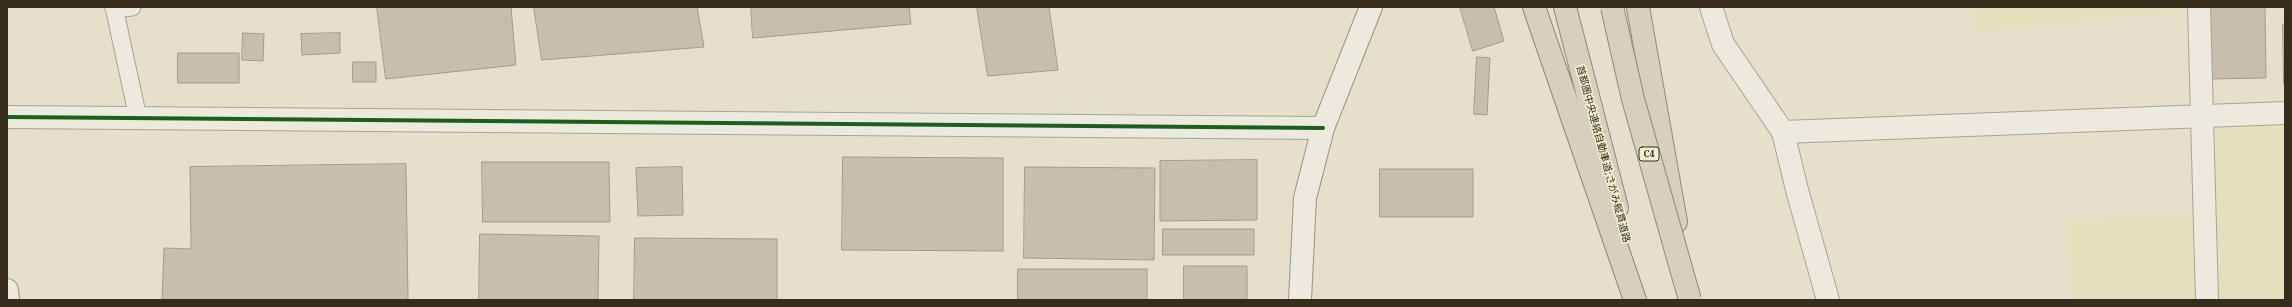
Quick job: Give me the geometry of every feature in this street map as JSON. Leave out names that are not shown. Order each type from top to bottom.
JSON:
[{"type":"highway","points":[[1534,7],[1635,300]]},
{"type":"highway","name":"首都圏中央連絡自動車道;さがみ縦貫道路","points":[[1565,7],[1641,300]]},
{"type":"highway","name":"C4","points":[[1612,7],[1633,99],[1690,300]]},
{"type":"highway","points":[[1638,7],[1690,300]]},
{"type":"street","points":[[1300,300],[1305,198],[1323,128],[1371,7]]},
{"type":"street","points":[[1711,7],[1723,44],[1783,132],[1797,190],[1828,300]]},
{"type":"street","points":[[2199,7],[2207,300]]},
{"type":"street","points":[[1783,132],[2285,113]]},
{"type":"street","points":[[7,117],[1323,128]]},
{"type":"street","points":[[7,290],[8,300]]},
{"type":"lane","points":[[132,7],[114,8],[138,118]]},
{"type":"shaded area","points":[[1972,7],[2180,7],[2180,12],[1974,33]]},
{"type":"shaded area","points":[[2285,115],[2285,300],[2072,300],[2066,220],[2216,211],[2217,117]]},
{"type":"building","points":[[377,7],[511,7],[516,65],[386,79]]},
{"type":"building","points":[[534,7],[697,7],[704,47],[542,60]]},
{"type":"building","points":[[751,7],[909,7],[911,24],[753,38]]},
{"type":"building","points":[[977,7],[1049,7],[1058,70],[988,76]]},
{"type":"building","points":[[1460,7],[1494,7],[1504,41],[1473,51]]},
{"type":"building","points":[[2207,7],[2265,7],[2266,78],[2208,79]]},
{"type":"building","points":[[2283,24],[2285,24],[2285,84],[2284,84]]},
{"type":"building","points":[[243,33],[264,34],[263,61],[242,60]]},
{"type":"building","points":[[340,33],[340,53],[302,55],[301,34]]},
{"type":"building","points":[[178,53],[239,53],[239,83],[178,83]]},
{"type":"building","points":[[1477,57],[1490,58],[1487,115],[1474,114]]},
{"type":"building","points":[[353,62],[376,62],[376,82],[353,82]]},
{"type":"building","points":[[843,157],[1003,158],[1003,251],[842,250]]},
{"type":"building","points":[[1257,160],[1257,220],[1160,221],[1160,161]]},
{"type":"building","points":[[482,162],[609,162],[610,222],[483,222]]},
{"type":"building","points":[[406,164],[408,300],[162,300],[164,248],[191,249],[190,167]]},
{"type":"building","points":[[682,167],[683,215],[638,216],[636,168]]},
{"type":"building","points":[[1025,167],[1155,168],[1154,260],[1024,258]]},
{"type":"building","points":[[1380,169],[1473,169],[1473,217],[1380,217]]},
{"type":"building","points":[[1163,229],[1254,229],[1254,255],[1163,255]]},
{"type":"building","points":[[480,234],[599,236],[598,300],[479,300]]},
{"type":"building","points":[[635,238],[777,239],[777,300],[634,300]]},
{"type":"building","points":[[1184,266],[1247,266],[1247,300],[1184,300]]},
{"type":"building","points":[[1018,269],[1147,269],[1147,300],[1018,300]]},
{"type":"cycle path","points":[[7,117],[1323,128]]}]
